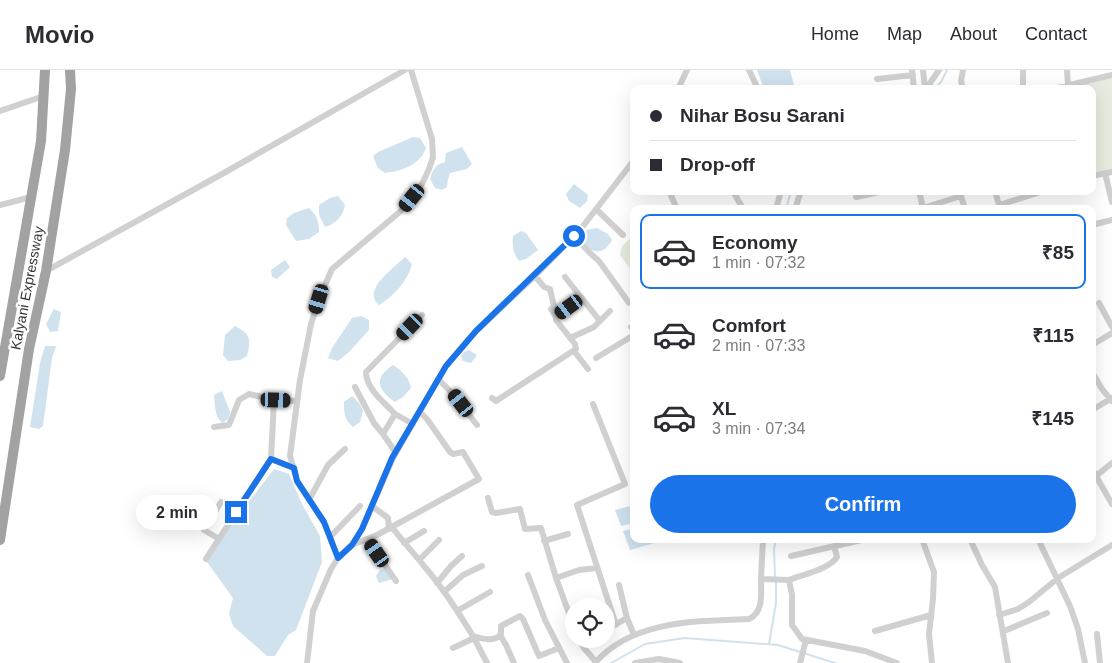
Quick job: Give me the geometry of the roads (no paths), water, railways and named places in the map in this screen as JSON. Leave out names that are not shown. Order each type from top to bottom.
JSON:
[{"type":"highway","name":"Kalyani Expressway","points":[[0,376],[41,141],[45,70]]},
{"type":"highway","name":"Kalyani Expressway","points":[[0,540],[29,350],[46,271],[65,150],[71,89],[70,70]]},
{"type":"street","points":[[46,271],[405,70]]},
{"type":"street","points":[[338,558],[324,522],[297,481],[290,456],[297,401],[311,324],[332,269],[402,210],[422,184],[429,169],[433,157],[432,139],[411,70]]},
{"type":"street","points":[[680,85],[688,70]]},
{"type":"street","points":[[749,70],[756,85]]},
{"type":"street","points":[[923,70],[925,85]]},
{"type":"street","points":[[928,85],[939,70]]},
{"type":"street","points":[[962,85],[963,70]]},
{"type":"street","points":[[1023,70],[1023,85]]},
{"type":"street","points":[[1067,70],[1068,85],[1111,73]]},
{"type":"street","points":[[877,79],[913,73]]},
{"type":"street","points":[[0,111],[44,96]]},
{"type":"street","points":[[307,663],[313,611],[331,569],[338,558],[352,545],[396,453],[446,366],[476,331],[535,276],[574,236],[630,165]]},
{"type":"street","points":[[1096,175],[1109,173],[1112,202]]},
{"type":"street","points":[[856,198],[868,195]]},
{"type":"street","points":[[1006,205],[1033,195]]},
{"type":"street","points":[[931,205],[961,196],[964,205]]},
{"type":"street","points":[[0,204],[31,197]]},
{"type":"street","points":[[596,209],[623,235]]},
{"type":"street","points":[[1096,224],[1112,220]]},
{"type":"street","points":[[574,236],[599,261],[630,303]]},
{"type":"street","points":[[492,398],[496,401],[574,351],[576,347],[551,310],[554,305],[550,288],[544,286],[535,276]]},
{"type":"street","points":[[566,278],[600,320]]},
{"type":"street","points":[[556,317],[582,298]]},
{"type":"street","points":[[1099,303],[1112,327]]},
{"type":"street","points":[[570,338],[594,327],[610,311]]},
{"type":"street","points":[[413,424],[396,414],[374,390],[366,377],[366,372],[422,315]]},
{"type":"street","points":[[1096,343],[1112,334]]},
{"type":"street","points":[[596,358],[630,337]]},
{"type":"street","points":[[574,351],[588,369]]},
{"type":"street","points":[[1096,379],[1111,399],[1096,408]]},
{"type":"street","points":[[438,380],[452,393],[477,424]]},
{"type":"street","points":[[355,387],[374,423],[396,453]]},
{"type":"street","points":[[214,427],[229,424],[237,404],[246,395],[274,400],[297,401]]},
{"type":"street","points":[[206,560],[271,459],[274,400]]},
{"type":"street","points":[[593,404],[625,484],[577,505],[616,625],[627,618]]},
{"type":"street","points":[[352,545],[391,528],[479,479],[463,452],[453,454],[450,452],[428,419],[420,412]]},
{"type":"street","points":[[383,434],[396,414]]},
{"type":"street","points":[[309,500],[328,465],[346,449]]},
{"type":"street","points":[[271,459],[294,468]]},
{"type":"street","points":[[1112,463],[1096,476],[1112,504]]},
{"type":"street","points":[[488,498],[492,512],[520,509],[525,529],[541,528],[565,602]]},
{"type":"street","points":[[219,539],[204,530],[221,502]]},
{"type":"street","points":[[331,536],[360,506]]},
{"type":"street","points":[[372,506],[388,518],[391,528],[444,592],[474,637],[488,663]]},
{"type":"street","points":[[404,543],[424,531]]},
{"type":"street","points":[[544,540],[568,534]]},
{"type":"street","points":[[367,540],[396,581]]},
{"type":"street","points":[[419,560],[439,540]]},
{"type":"street","points":[[584,648],[596,662],[612,646],[634,635],[672,625],[749,619],[757,614],[760,608],[763,543]]},
{"type":"street","points":[[791,556],[848,543]]},
{"type":"street","points":[[923,543],[934,572],[929,634],[932,663]]},
{"type":"street","points":[[972,543],[995,587],[1008,663]]},
{"type":"street","points":[[1040,543],[1058,578],[1078,629],[1085,663]]},
{"type":"street","points":[[999,615],[1018,609],[1058,578],[1112,545]]},
{"type":"street","points":[[762,579],[789,580],[816,571],[835,562],[837,558],[834,546]]},
{"type":"street","points":[[437,583],[462,556]]},
{"type":"street","points":[[444,592],[463,576],[482,566]]},
{"type":"street","points":[[556,578],[579,570],[597,568]]},
{"type":"street","points":[[528,575],[545,620],[567,663]]},
{"type":"street","points":[[789,580],[792,595],[792,625],[802,639],[865,652],[897,663]]},
{"type":"street","points":[[619,585],[627,618],[634,635]]},
{"type":"street","points":[[457,611],[490,592]]},
{"type":"street","points":[[1004,631],[1047,613]]},
{"type":"street","points":[[875,631],[931,615]]},
{"type":"street","points":[[514,663],[500,635],[501,626],[518,617],[521,617],[543,663]]},
{"type":"street","points":[[1097,634],[1100,663]]},
{"type":"street","points":[[453,648],[474,637],[486,640],[500,635]]},
{"type":"street","points":[[800,663],[806,640]]},
{"type":"street","points":[[539,656],[559,648]]},
{"type":"street","points":[[635,663],[659,659],[680,663]]},
{"type":"water","points":[[757,70],[790,70],[794,85],[763,85]]},
{"type":"water","points":[[413,137],[420,138],[426,148],[415,163],[398,171],[385,173],[378,168],[373,156]]},
{"type":"water","points":[[462,147],[472,164],[467,169],[450,173],[447,187],[442,190],[435,188],[430,179],[433,170],[445,162],[446,153]]},
{"type":"water","points":[[574,184],[588,195],[587,201],[580,208],[569,201],[566,194]]},
{"type":"water","points":[[338,196],[345,205],[343,213],[336,222],[325,227],[319,215],[319,205],[330,198]]},
{"type":"water","points":[[309,208],[317,219],[319,232],[309,239],[296,241],[286,225],[287,218],[294,213]]},
{"type":"water","points":[[597,228],[608,234],[612,240],[600,251],[592,250],[581,238],[586,230]]},
{"type":"water","points":[[521,231],[526,233],[538,250],[526,259],[519,261],[514,252],[513,236]]},
{"type":"water","points":[[405,257],[412,264],[404,282],[390,297],[379,305],[374,299],[376,286]]},
{"type":"water","points":[[285,260],[290,267],[277,279],[272,277],[271,270]]},
{"type":"water","points":[[54,309],[61,312],[58,331],[50,332],[46,324]]},
{"type":"water","points":[[361,316],[369,320],[369,330],[338,361],[328,358],[332,348],[352,318]]},
{"type":"water","points":[[235,326],[247,335],[249,342],[247,356],[240,360],[228,361],[223,355],[225,335]]},
{"type":"water","points":[[45,346],[56,346],[52,358],[43,426],[39,429],[30,427],[40,363]]},
{"type":"water","points":[[469,350],[477,355],[471,363],[463,361],[461,356]]},
{"type":"water","points":[[393,365],[405,375],[411,388],[403,397],[395,402],[385,393],[380,384],[382,375]]},
{"type":"water","points":[[222,391],[230,412],[228,419],[222,423],[216,413],[214,395]]},
{"type":"water","points":[[352,396],[360,404],[363,411],[360,422],[353,427],[346,419],[344,412],[344,402]]},
{"type":"water","points":[[274,469],[289,474],[302,504],[320,536],[322,562],[296,630],[288,635],[275,656],[267,656],[233,626],[229,614],[233,598],[207,562],[227,530]]},
{"type":"water","points":[[630,506],[630,524],[621,526],[615,510]]},
{"type":"water","points":[[630,529],[630,543],[654,543],[630,550],[623,531]]},
{"type":"water","points":[[388,568],[393,579],[379,583],[376,576],[380,570]]},
{"type":"waterway","points":[[938,85],[947,70]]},
{"type":"waterway","points":[[787,205],[790,195]]},
{"type":"waterway","points":[[775,543],[775,578]]},
{"type":"waterway","points":[[769,644],[776,603],[776,582]]},
{"type":"waterway","points":[[611,663],[645,644],[685,638],[778,645],[835,663]]}]
